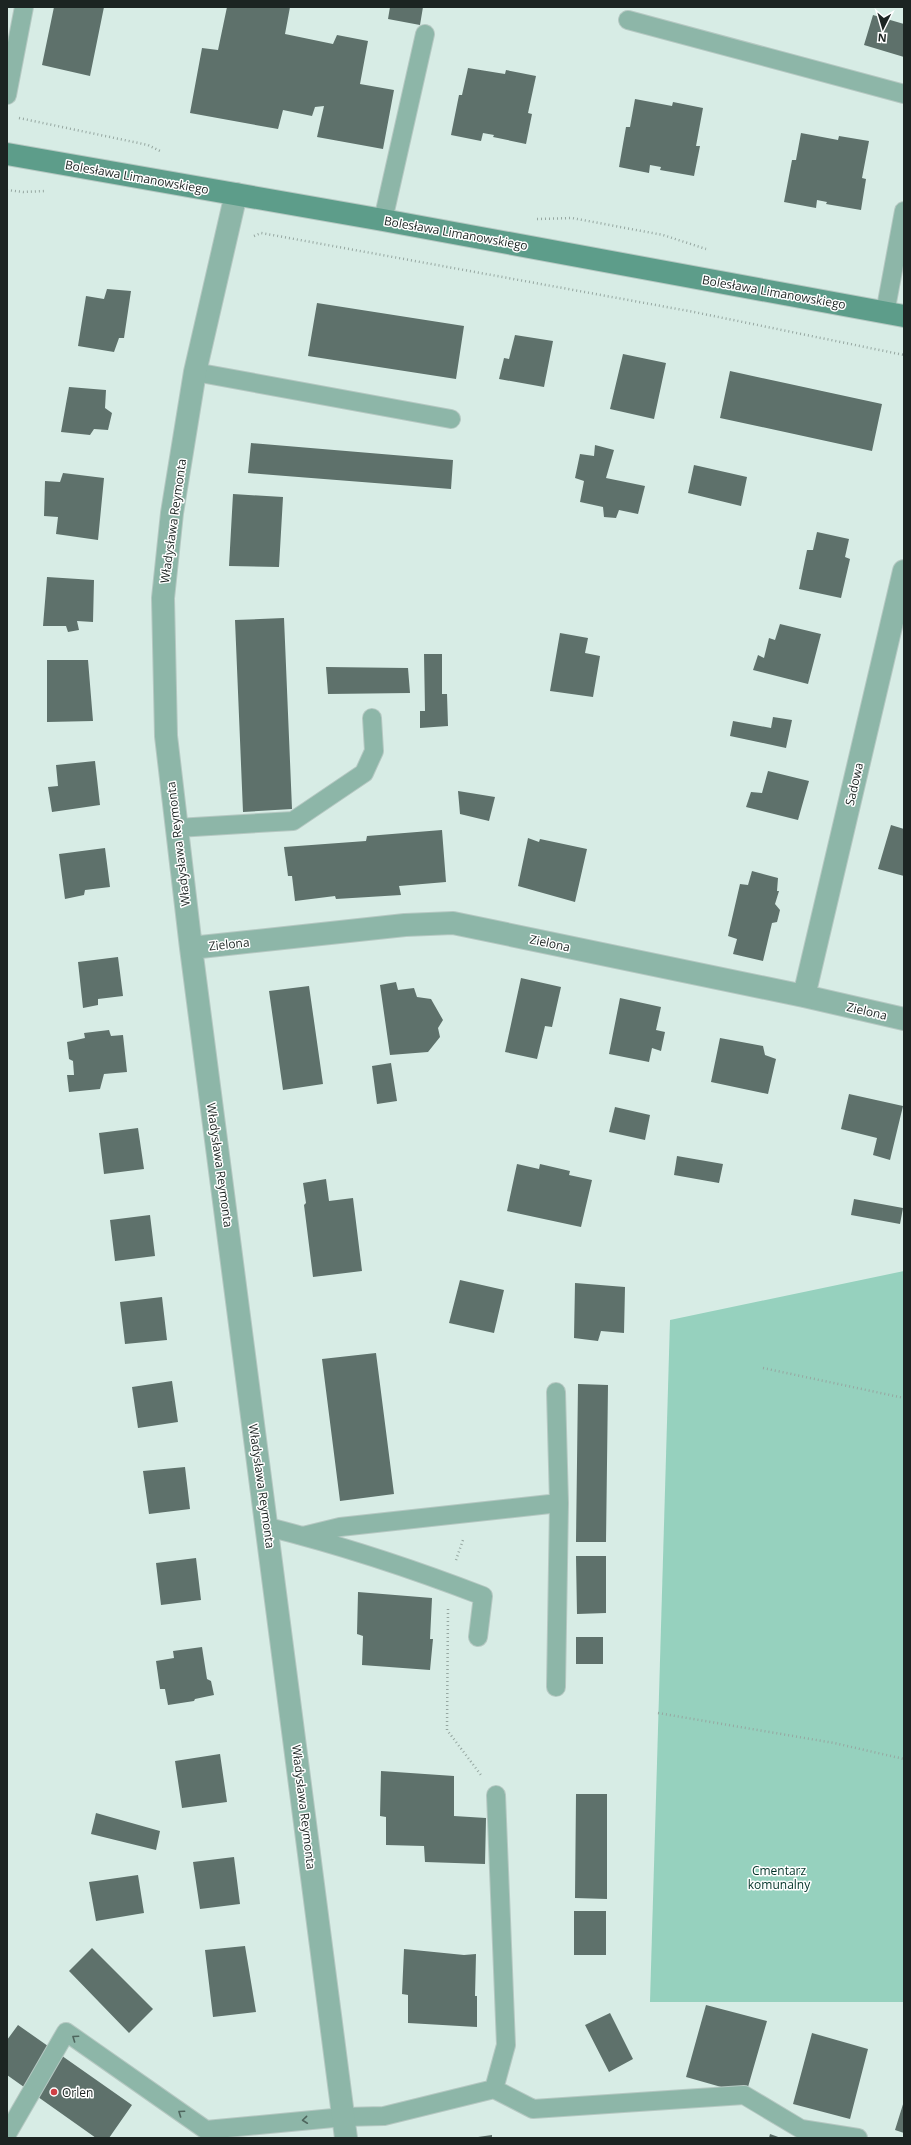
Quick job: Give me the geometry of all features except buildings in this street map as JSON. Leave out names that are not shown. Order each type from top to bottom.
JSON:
[{"type":"street","name":"Bolesława Limanowskiego","points":[[7,154],[383,220],[895,314]]},
{"type":"street","name":"Władysława Reymonta","points":[[236,194],[195,372],[172,513],[163,598],[166,736],[190,948],[268,1528],[346,2138]]},
{"type":"street","name":"Sadowa","points":[[804,996],[904,571]]},
{"type":"street","name":"Zielona","points":[[190,948],[405,925],[453,923],[804,996],[904,1019]]},
{"type":"lane","points":[[7,95],[24,7]]},
{"type":"lane","points":[[628,20],[904,94]]},
{"type":"lane","points":[[383,220],[425,34]]},
{"type":"lane","points":[[895,314],[904,210]]},
{"type":"lane","points":[[195,372],[451,419]]},
{"type":"lane","points":[[177,828],[293,821],[364,773],[374,751],[372,718]]},
{"type":"lane","points":[[556,1392],[559,1504],[556,1687]]},
{"type":"lane","points":[[303,1536],[340,1527],[559,1504]]},
{"type":"lane","points":[[268,1528],[303,1536],[448,1582],[483,1596],[478,1637]]},
{"type":"lane","points":[[494,2089],[506,2045],[496,1795]]},
{"type":"lane","points":[[7,2134],[66,2032],[206,2130],[344,2116],[384,2116],[494,2089],[533,2109],[744,2095],[801,2129],[858,2138]]},
{"type":"path","points":[[225,244],[244,247],[249,237],[261,233],[694,312],[904,355]]},
{"type":"path","points":[[763,1368],[904,1398]]},
{"type":"path","points":[[472,1513],[448,1582],[447,1730],[496,1795]]},
{"type":"path","points":[[658,1712],[834,1743],[904,1759]]},
{"type":"green space","name":"Cmentarz komunalny","points":[[904,1271],[904,2002],[650,2002],[670,1320]]},
{"type":"place","name":"Orlen","points":[[54,2092]]}]
